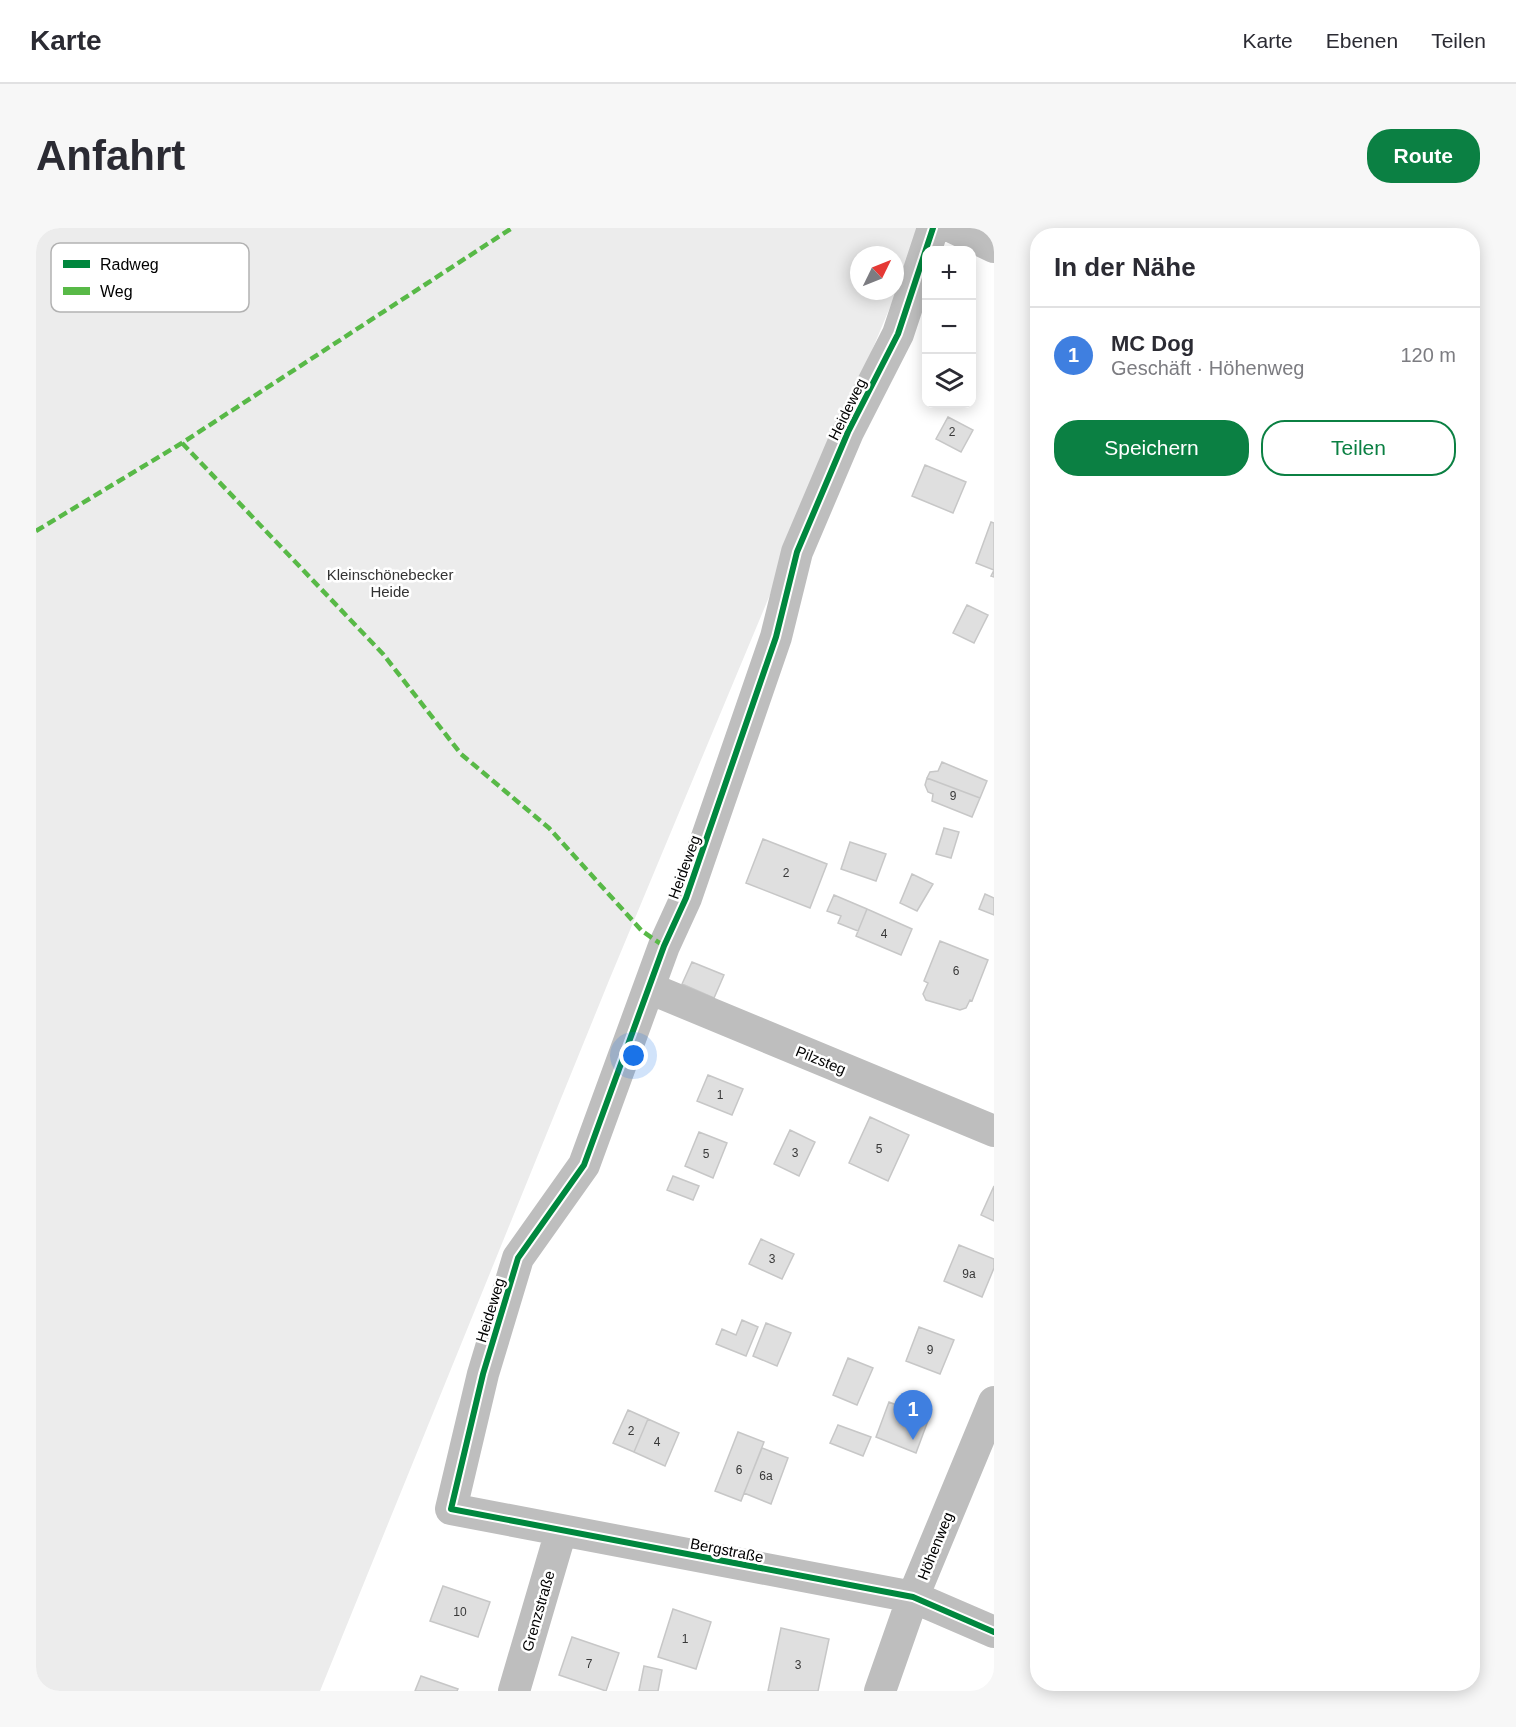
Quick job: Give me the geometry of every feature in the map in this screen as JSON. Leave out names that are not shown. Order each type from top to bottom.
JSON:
[{"type":"street","name":"Heideweg","points":[[451,1509],[483,1374],[518,1258],[584,1165],[664,946],[686,898],[772,649],[797,552],[848,432],[898,333],[933,228]]},
{"type":"street","points":[[954,228],[994,247]]},
{"type":"street","name":"Pilzsteg","points":[[649,988],[994,1131]]},
{"type":"street","name":"Höhenweg","points":[[880,1691],[913,1597],[994,1402]]},
{"type":"street","name":"Bergstraße","points":[[451,1509],[913,1597],[994,1632]]},
{"type":"street","name":"Grenzstraße","points":[[514,1691],[561,1531]]},
{"type":"green space","name":"Kleinschönebecker Heide","points":[[36,228],[923,228],[904,274],[904,246],[850,246],[850,300],[893,300],[610,978],[320,1691],[36,1691]]},
{"type":"building","points":[[948,417],[973,430],[961,452],[936,439]]},
{"type":"building","points":[[925,465],[966,482],[953,513],[912,496]]},
{"type":"building","points":[[991,522],[994,523],[994,570],[976,563]]},
{"type":"building","points":[[967,605],[988,615],[974,643],[953,633]]},
{"type":"building","points":[[942,762],[987,781],[980,798],[927,778],[930,772],[938,771]]},
{"type":"building","points":[[927,778],[980,798],[972,817],[932,801],[933,794],[928,792],[925,785]]},
{"type":"building","points":[[944,828],[959,832],[951,858],[936,854]]},
{"type":"building","points":[[763,839],[827,864],[810,908],[746,883]]},
{"type":"building","points":[[850,842],[886,854],[876,881],[841,869]]},
{"type":"building","points":[[912,874],[933,884],[917,911],[900,903]]},
{"type":"building","points":[[985,894],[994,898],[994,915],[979,909]]},
{"type":"building","points":[[834,895],[867,909],[858,931],[838,923],[841,916],[827,911]]},
{"type":"building","points":[[867,909],[912,929],[901,955],[856,936]]},
{"type":"building","points":[[940,941],[988,960],[972,1001],[970,1000],[966,1008],[960,1010],[926,1000],[923,994],[928,983],[924,981]]},
{"type":"building","points":[[692,962],[724,975],[714,998],[682,984]]},
{"type":"building","points":[[708,1075],[743,1089],[732,1115],[697,1101]]},
{"type":"building","points":[[870,1117],[909,1135],[888,1181],[849,1163]]},
{"type":"building","points":[[790,1130],[815,1142],[799,1176],[774,1164]]},
{"type":"building","points":[[699,1132],[727,1143],[713,1178],[685,1166]]},
{"type":"building","points":[[673,1176],[699,1186],[693,1200],[667,1190]]},
{"type":"building","points":[[994,1186],[994,1221],[981,1215]]},
{"type":"building","points":[[761,1239],[794,1254],[782,1279],[749,1264]]},
{"type":"building","points":[[959,1245],[994,1259],[994,1268],[982,1297],[944,1281]]},
{"type":"building","points":[[742,1320],[758,1327],[746,1356],[716,1344],[722,1329],[736,1335]]},
{"type":"building","points":[[766,1323],[791,1333],[777,1366],[753,1356]]},
{"type":"building","points":[[919,1327],[954,1340],[940,1374],[906,1361]]},
{"type":"building","points":[[848,1358],[873,1368],[857,1405],[833,1395]]},
{"type":"building","points":[[889,1402],[929,1418],[916,1453],[876,1437]]},
{"type":"building","points":[[628,1410],[648,1419],[634,1452],[613,1443]]},
{"type":"building","points":[[648,1419],[679,1433],[665,1466],[634,1452]]},
{"type":"building","points":[[838,1425],[871,1437],[863,1456],[830,1443]]},
{"type":"building","points":[[738,1432],[764,1442],[741,1501],[715,1491]]},
{"type":"building","points":[[762,1448],[788,1458],[771,1504],[744,1493]]},
{"type":"building","points":[[443,1586],[490,1602],[478,1637],[430,1621]]},
{"type":"building","points":[[673,1609],[711,1622],[696,1669],[658,1657]]},
{"type":"building","points":[[781,1628],[829,1639],[818,1691],[768,1691]]},
{"type":"building","points":[[572,1637],[619,1653],[606,1691],[559,1675]]},
{"type":"building","points":[[644,1666],[662,1670],[658,1691],[639,1691]]},
{"type":"building","points":[[421,1676],[458,1689],[457,1691],[415,1691]]},
{"type":"marked path","points":[[36,531],[182,443],[512,228]]},
{"type":"marked path","points":[[182,443],[383,654],[461,754],[549,828],[642,931],[664,946]]},
{"type":"cycle path","points":[[933,228],[898,334],[848,432],[797,552],[776,637],[686,898],[664,946],[584,1165],[518,1258],[483,1374],[451,1509],[913,1597],[994,1632]]},
{"type":"place","name":"MC Dog","points":[[913,1440]]}]
